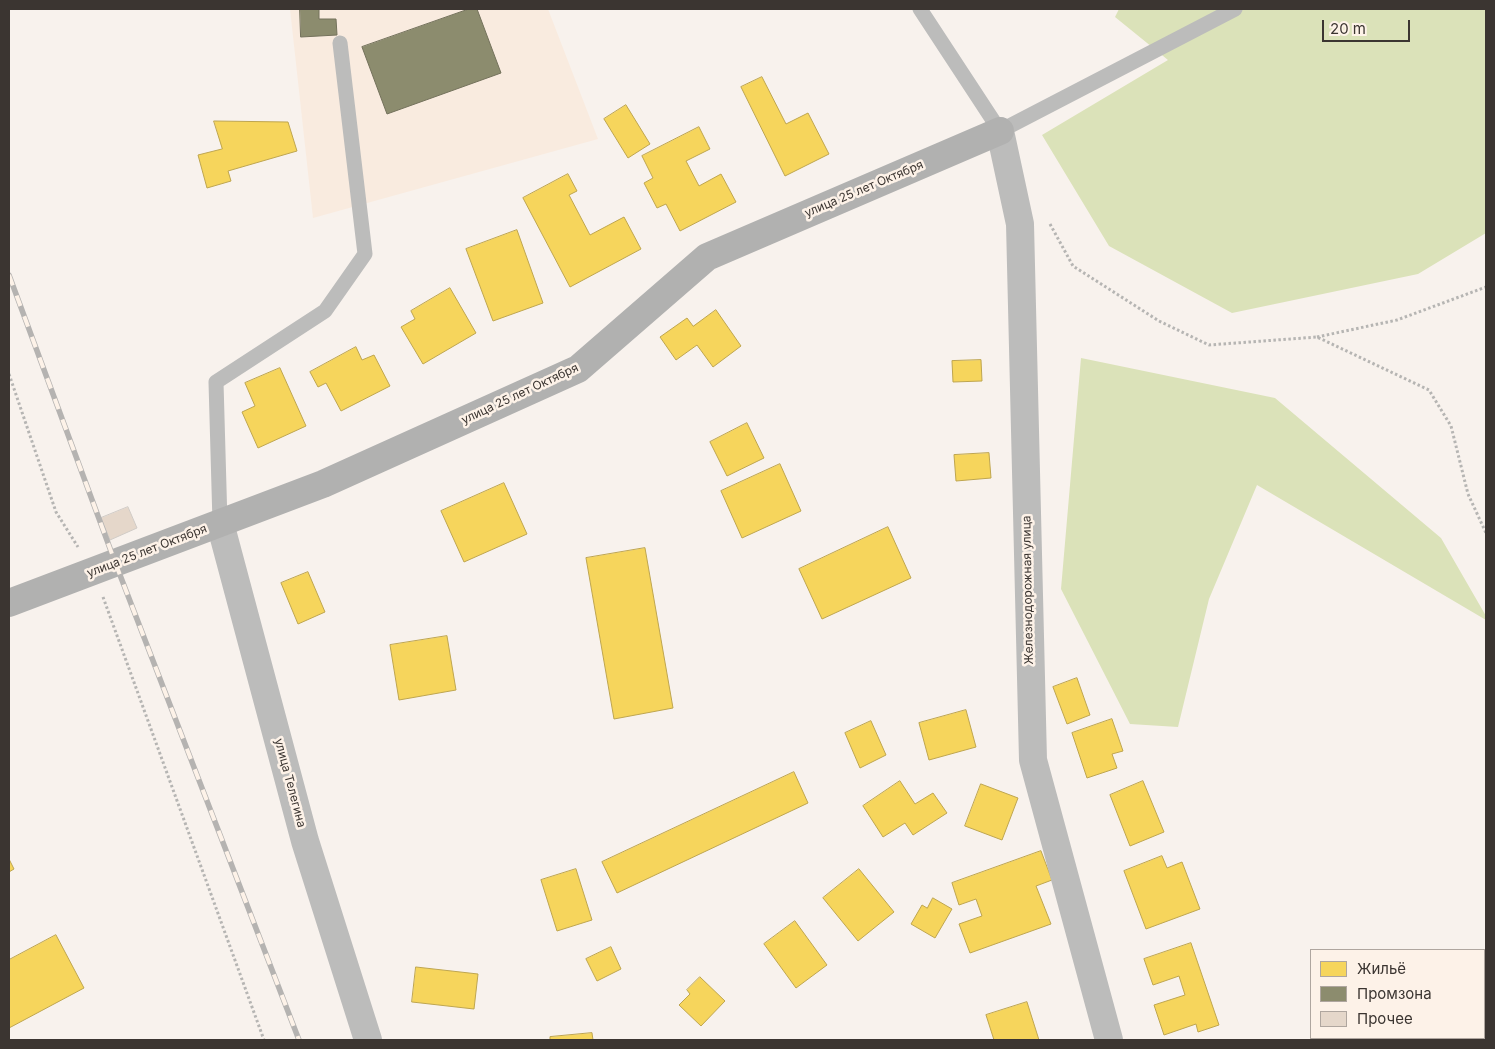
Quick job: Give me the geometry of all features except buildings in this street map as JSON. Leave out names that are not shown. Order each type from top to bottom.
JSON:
[{"type":"street","name":"улица 25 лет Октября","points":[[9,603],[323,484],[578,369],[706,257],[1000,131]]},
{"type":"street","name":"Железнодорожная улица","points":[[1000,131],[1020,224],[1033,760],[1109,1040]]},
{"type":"street","name":"улица Телегина","points":[[220,523],[305,841],[368,1040]]},
{"type":"lane","points":[[920,9],[1000,131],[1235,9]]},
{"type":"lane","points":[[220,523],[216,382],[325,312],[365,254],[340,43]]},
{"type":"path","points":[[1046,216],[1073,266],[1159,321],[1209,345],[1317,337],[1396,320],[1486,287]]},
{"type":"path","points":[[1317,337],[1430,390],[1451,426],[1468,494],[1486,533]]},
{"type":"path","points":[[9,374],[56,512],[94,571],[264,1040]]},
{"type":"shaded area","points":[[290,9],[548,9],[598,139],[313,218]]},
{"type":"green space","points":[[1119,9],[1486,9],[1486,233],[1418,274],[1232,313],[1109,246],[1042,135],[1168,60],[1115,17]]},
{"type":"green space","points":[[1081,358],[1275,398],[1441,538],[1486,616],[1486,620],[1257,485],[1209,599],[1178,727],[1130,724],[1061,589]]},
{"type":"railway","points":[[9,275],[115,562],[299,1040]]}]
